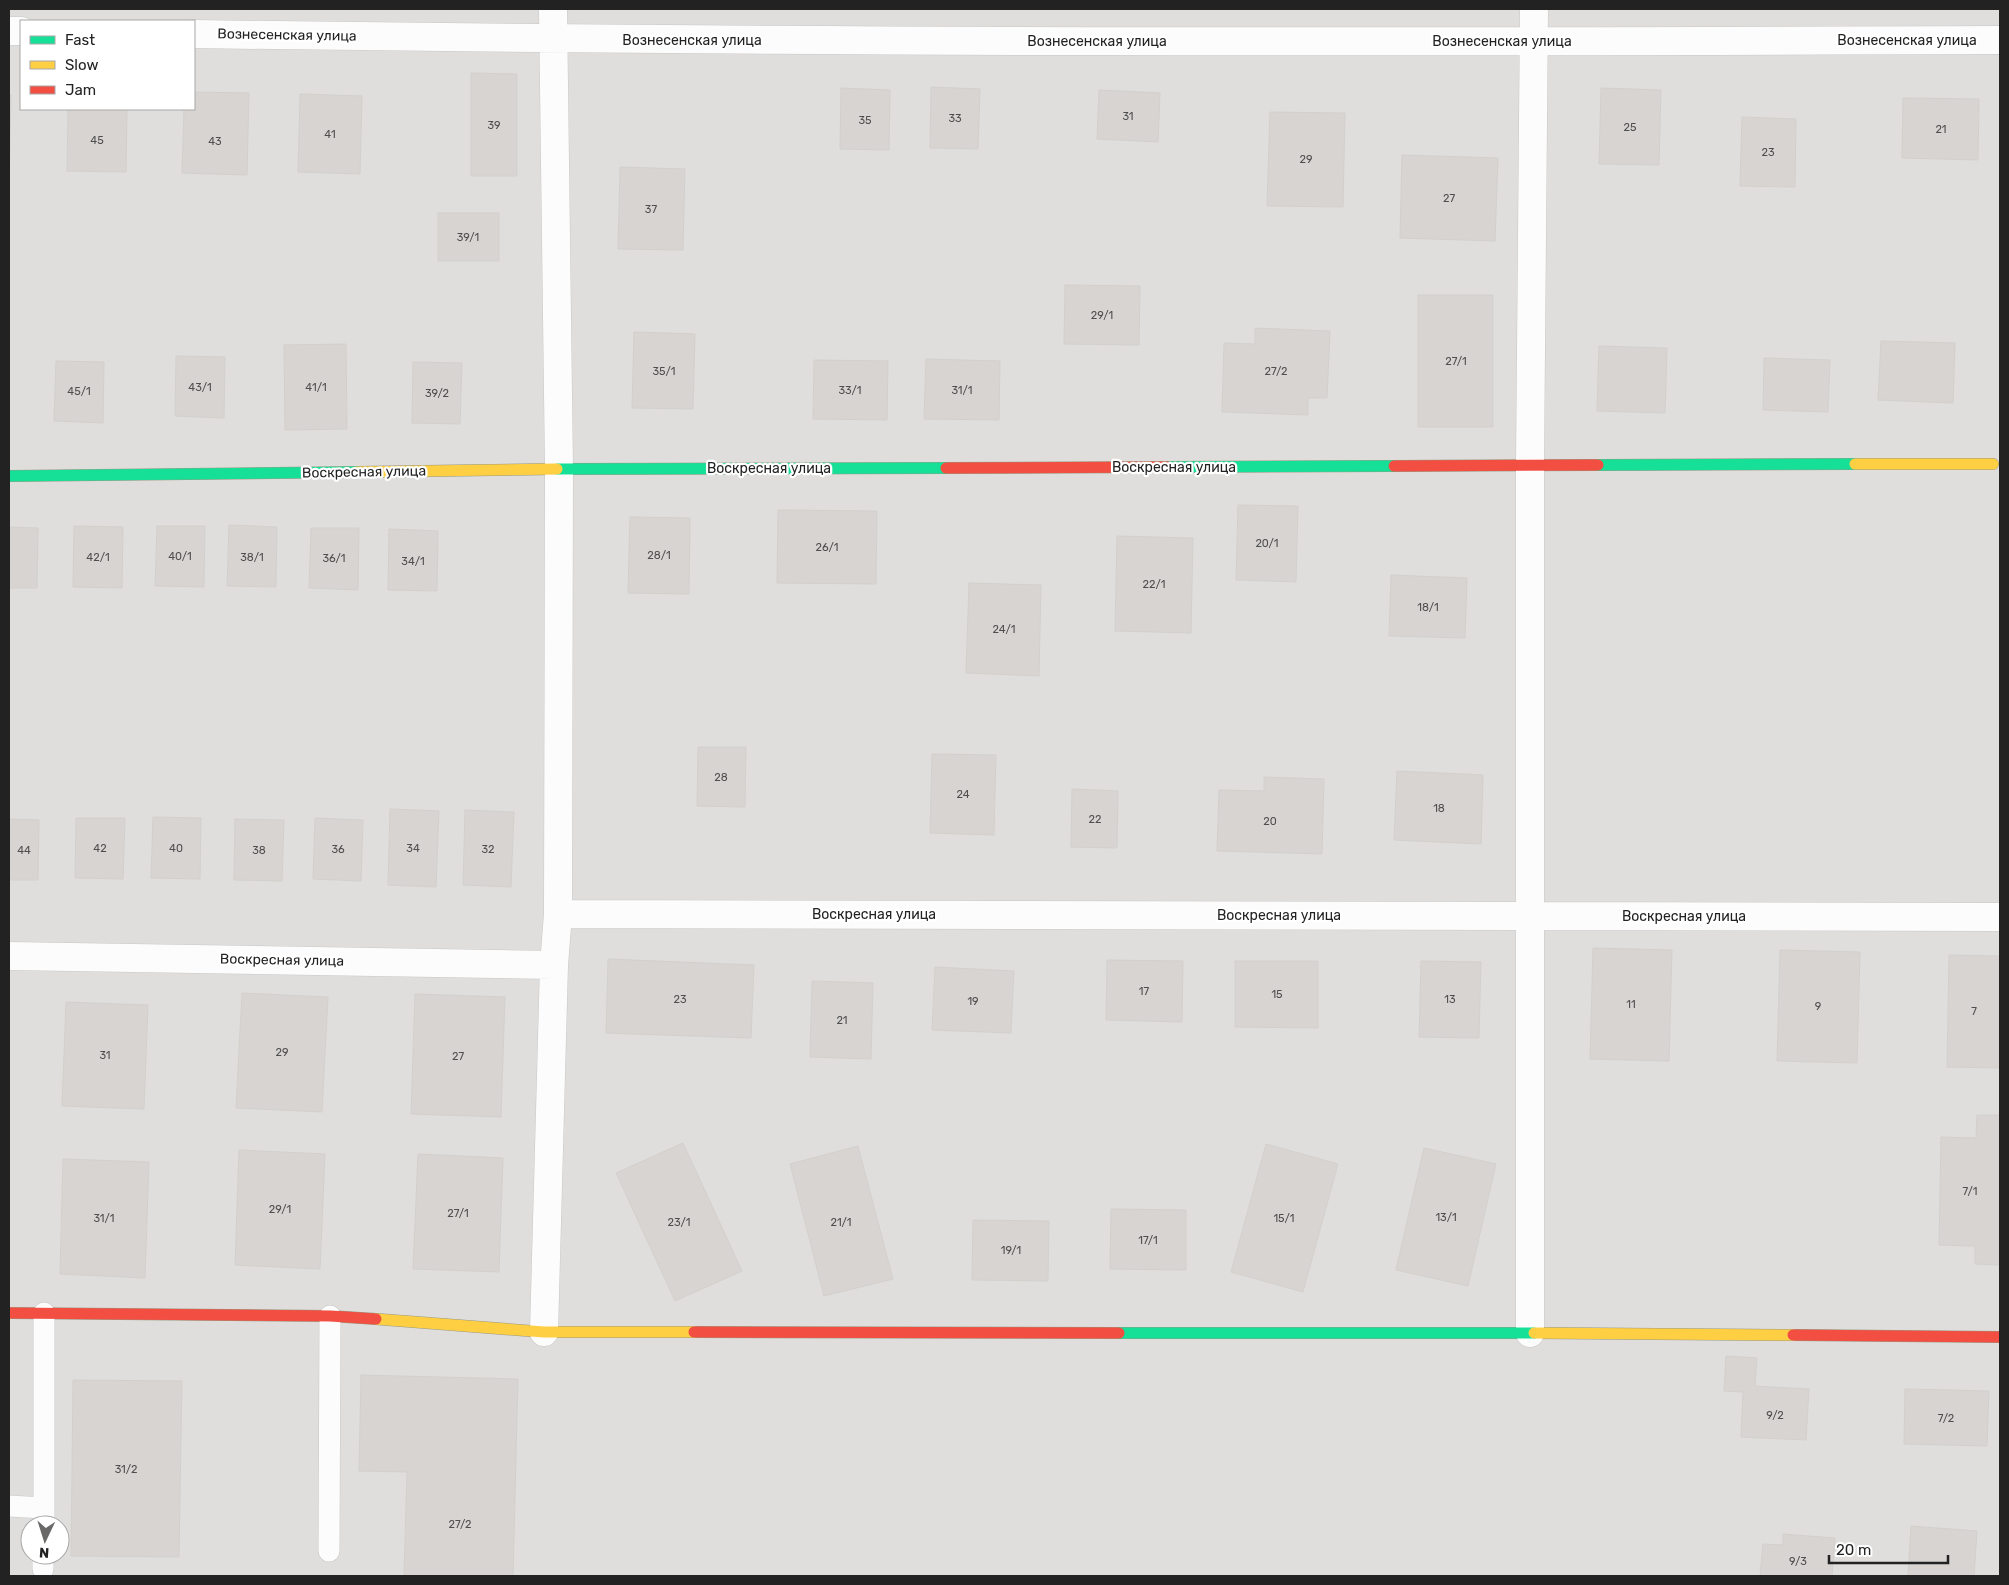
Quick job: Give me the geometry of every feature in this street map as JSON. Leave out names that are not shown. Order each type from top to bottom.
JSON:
[{"type":"street","points":[[544,1332],[554,965],[558,914],[559,469],[553,9]]},
{"type":"street","points":[[1530,1333],[1530,465],[1534,9]]},
{"type":"street","name":"Вознесенская улица","points":[[195,34],[553,40],[1534,42],[2000,40]]},
{"type":"street","name":"Воскресная улица","points":[[9,476],[559,469],[1993,464]]},
{"type":"street","name":"Воскресная улица","points":[[558,914],[2000,917]]},
{"type":"street","name":"Воскресная улица","points":[[9,956],[554,965]]},
{"type":"street","points":[[9,1313],[330,1316],[544,1332],[1530,1333],[2000,1337]]},
{"type":"lane","points":[[44,1313],[44,1515]]},
{"type":"lane","points":[[329,1551],[330,1316]]},
{"type":"lane","points":[[9,1506],[40,1515]]},
{"type":"shaded area","points":[[9,9],[2000,9],[2000,1576],[9,1576]]},
{"type":"building","points":[[471,73],[517,74],[517,176],[471,176]]},
{"type":"building","points":[[931,87],[980,89],[978,149],[930,148]]},
{"type":"building","points":[[841,88],[890,90],[889,150],[840,149]]},
{"type":"building","points":[[1601,88],[1661,90],[1659,165],[1599,164]]},
{"type":"building","points":[[1099,90],[1160,93],[1158,142],[1097,139]]},
{"type":"building","points":[[195,92],[249,93],[247,175],[182,173],[184,110],[195,110]]},
{"type":"building","points":[[300,94],[362,96],[360,174],[298,172]]},
{"type":"building","points":[[9,95],[11,95],[9,185]]},
{"type":"building","points":[[1903,98],[1979,99],[1978,160],[1902,158]]},
{"type":"building","points":[[68,110],[127,110],[126,172],[67,171]]},
{"type":"building","points":[[1270,112],[1345,113],[1343,207],[1267,206]]},
{"type":"building","points":[[1742,117],[1796,119],[1795,187],[1740,186]]},
{"type":"building","points":[[1402,155],[1498,158],[1495,241],[1400,238]]},
{"type":"building","points":[[620,167],[685,169],[683,250],[618,249]]},
{"type":"building","points":[[438,213],[499,213],[499,261],[438,261]]},
{"type":"building","points":[[1065,285],[1140,286],[1139,345],[1064,344]]},
{"type":"building","points":[[1418,295],[1493,295],[1493,427],[1418,427]]},
{"type":"building","points":[[1255,328],[1330,331],[1327,398],[1308,398],[1308,415],[1222,412],[1224,343],[1255,344]]},
{"type":"building","points":[[634,332],[695,334],[693,409],[632,408]]},
{"type":"building","points":[[1881,341],[1955,343],[1953,403],[1878,400]]},
{"type":"building","points":[[346,344],[347,429],[285,430],[284,345]]},
{"type":"building","points":[[1599,346],[1667,348],[1665,413],[1597,411]]},
{"type":"building","points":[[176,356],[225,357],[224,418],[175,416]]},
{"type":"building","points":[[1764,358],[1830,360],[1828,412],[1763,410]]},
{"type":"building","points":[[926,359],[1000,361],[999,420],[924,419]]},
{"type":"building","points":[[814,360],[888,361],[887,420],[813,419]]},
{"type":"building","points":[[56,361],[104,362],[103,423],[54,421]]},
{"type":"building","points":[[413,362],[462,363],[460,424],[412,423]]},
{"type":"building","points":[[1238,505],[1298,506],[1296,582],[1236,580]]},
{"type":"building","points":[[778,510],[877,511],[876,584],[777,583]]},
{"type":"building","points":[[630,517],[690,518],[689,594],[628,593]]},
{"type":"building","points":[[229,525],[277,527],[276,587],[227,586]]},
{"type":"building","points":[[74,526],[123,527],[122,588],[73,587]]},
{"type":"building","points":[[157,526],[205,526],[204,587],[155,586]]},
{"type":"building","points":[[9,527],[38,528],[37,588],[9,588]]},
{"type":"building","points":[[311,528],[359,528],[358,590],[309,588]]},
{"type":"building","points":[[389,529],[438,531],[437,591],[388,590]]},
{"type":"building","points":[[1117,536],[1193,538],[1191,633],[1115,631]]},
{"type":"building","points":[[1391,575],[1467,578],[1465,638],[1389,636]]},
{"type":"building","points":[[969,583],[1041,585],[1039,676],[966,673]]},
{"type":"building","points":[[698,747],[746,747],[745,807],[697,806]]},
{"type":"building","points":[[932,754],[996,755],[994,835],[930,833]]},
{"type":"building","points":[[1397,771],[1483,775],[1481,844],[1394,840]]},
{"type":"building","points":[[1264,777],[1324,779],[1322,854],[1217,851],[1219,790],[1264,791]]},
{"type":"building","points":[[1072,789],[1118,791],[1117,848],[1071,847]]},
{"type":"building","points":[[390,809],[439,811],[436,887],[388,885]]},
{"type":"building","points":[[465,810],[514,812],[511,887],[463,885]]},
{"type":"building","points":[[153,817],[201,818],[200,879],[151,878]]},
{"type":"building","points":[[76,818],[125,818],[123,879],[75,878]]},
{"type":"building","points":[[315,818],[363,820],[361,881],[313,879]]},
{"type":"building","points":[[9,819],[39,820],[38,880],[9,880]]},
{"type":"building","points":[[235,819],[284,820],[282,881],[234,880]]},
{"type":"building","points":[[1593,948],[1672,950],[1669,1061],[1590,1059]]},
{"type":"building","points":[[1780,950],[1860,952],[1857,1063],[1777,1061]]},
{"type":"building","points":[[1949,955],[2000,956],[2000,1068],[1947,1067]]},
{"type":"building","points":[[608,959],[754,965],[751,1038],[606,1033]]},
{"type":"building","points":[[1107,960],[1183,961],[1182,1022],[1106,1020]]},
{"type":"building","points":[[1235,961],[1318,961],[1318,1028],[1235,1027]]},
{"type":"building","points":[[1421,961],[1481,962],[1479,1038],[1419,1037]]},
{"type":"building","points":[[935,967],[1014,971],[1011,1033],[932,1030]]},
{"type":"building","points":[[812,981],[873,983],[871,1059],[810,1057]]},
{"type":"building","points":[[242,993],[328,997],[322,1112],[236,1108]]},
{"type":"building","points":[[415,994],[505,997],[501,1117],[411,1114]]},
{"type":"building","points":[[66,1002],[148,1005],[144,1109],[62,1106]]},
{"type":"building","points":[[1977,1115],[2000,1115],[2000,1265],[1975,1264],[1975,1246],[1939,1245],[1941,1137],[1976,1138]]},
{"type":"building","points":[[683,1143],[742,1271],[675,1301],[616,1173]]},
{"type":"building","points":[[1266,1144],[1338,1164],[1303,1292],[1231,1272]]},
{"type":"building","points":[[858,1146],[893,1279],[824,1296],[790,1164]]},
{"type":"building","points":[[1424,1148],[1496,1164],[1468,1286],[1396,1270]]},
{"type":"building","points":[[239,1150],[325,1154],[320,1269],[235,1265]]},
{"type":"building","points":[[418,1154],[503,1158],[499,1272],[413,1269]]},
{"type":"building","points":[[63,1159],[149,1162],[145,1278],[60,1274]]},
{"type":"building","points":[[1111,1209],[1186,1210],[1186,1270],[1110,1269]]},
{"type":"building","points":[[973,1220],[1049,1221],[1048,1281],[972,1280]]},
{"type":"building","points":[[1726,1356],[1757,1358],[1755,1386],[1809,1389],[1806,1440],[1741,1437],[1743,1392],[1724,1391]]},
{"type":"building","points":[[361,1375],[518,1379],[513,1576],[404,1576],[407,1472],[359,1471]]},
{"type":"building","points":[[73,1380],[182,1381],[179,1557],[71,1556]]},
{"type":"building","points":[[1905,1389],[1989,1391],[1987,1446],[1904,1444]]},
{"type":"building","points":[[1911,1526],[1977,1531],[1974,1576],[1908,1576]]},
{"type":"building","points":[[1783,1534],[1835,1538],[1832,1576],[1760,1576],[1763,1544],[1783,1545]]},
{"type":"traffic: fast","points":[[1598,465],[1855,464]]},
{"type":"traffic: fast","points":[[1168,467],[1394,466]]},
{"type":"traffic: fast","points":[[557,469],[946,468]]},
{"type":"traffic: fast","points":[[9,476],[357,472]]},
{"type":"traffic: fast","points":[[1119,1333],[1534,1333]]},
{"type":"traffic: slow","points":[[1855,464],[1993,464]]},
{"type":"traffic: slow","points":[[357,472],[557,469]]},
{"type":"traffic: slow","points":[[376,1319],[544,1332],[694,1332]]},
{"type":"traffic: slow","points":[[1534,1333],[1793,1335]]},
{"type":"traffic: jam","points":[[1394,466],[1598,465]]},
{"type":"traffic: jam","points":[[946,468],[1168,467]]},
{"type":"traffic: jam","points":[[9,1313],[330,1316],[376,1319]]},
{"type":"traffic: jam","points":[[694,1332],[1119,1333]]},
{"type":"traffic: jam","points":[[1793,1335],[2000,1337]]}]
